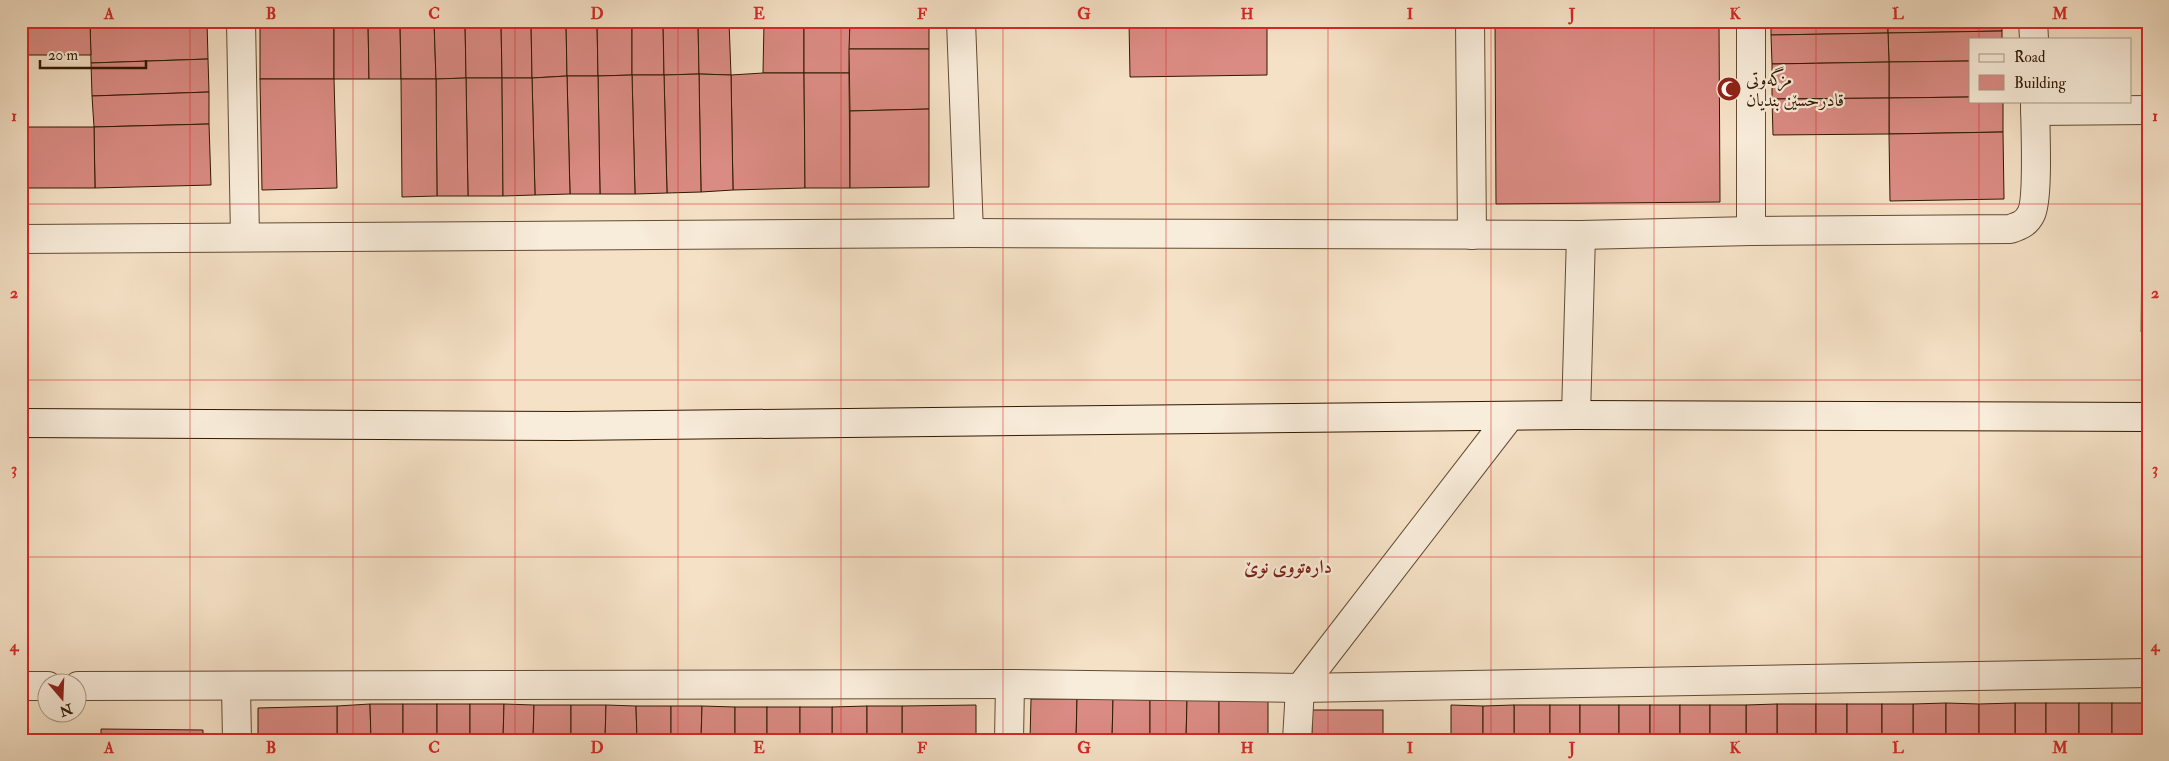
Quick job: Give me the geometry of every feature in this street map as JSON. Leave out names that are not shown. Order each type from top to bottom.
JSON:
[{"type":"street","points":[[241,21],[245,238]]},
{"type":"street","points":[[961,21],[969,233]]},
{"type":"street","points":[[1470,21],[1472,235]]},
{"type":"street","points":[[1751,21],[1751,231]]},
{"type":"street","points":[[2034,21],[2034,38]]},
{"type":"street","points":[[21,239],[969,233],[1581,235],[1751,231],[2010,229],[2024,224],[2032,213],[2035,106],[2148,110]]},
{"type":"street","points":[[1576,415],[1581,235]]},
{"type":"street","points":[[21,423],[577,426],[1576,415],[2148,417]]},
{"type":"street","points":[[1297,740],[1300,688],[1510,416]]},
{"type":"street","points":[[88,686],[1010,684],[1300,688],[2148,673]]},
{"type":"street","points":[[1009,740],[1010,684]]},
{"type":"street","points":[[21,686],[38,686]]},
{"type":"street","points":[[236,687],[237,740]]},
{"type":"green space","points":[[2143,156],[2148,156],[2148,332],[2141,332]]},
{"type":"building","points":[[21,21],[90,21],[90,23],[21,23]]},
{"type":"building","points":[[90,21],[207,21],[208,59],[91,63]]},
{"type":"building","points":[[260,21],[334,21],[334,79],[260,79]]},
{"type":"building","points":[[334,21],[368,21],[369,79],[334,79]]},
{"type":"building","points":[[368,21],[400,21],[401,79],[369,79]]},
{"type":"building","points":[[400,21],[434,21],[436,79],[401,79]]},
{"type":"building","points":[[434,21],[465,21],[466,78],[436,79]]},
{"type":"building","points":[[465,21],[501,21],[502,78],[466,78]]},
{"type":"building","points":[[501,21],[531,21],[532,78],[502,78]]},
{"type":"building","points":[[531,21],[566,21],[567,76],[532,78]]},
{"type":"building","points":[[566,21],[597,21],[598,76],[567,76]]},
{"type":"building","points":[[597,21],[632,21],[632,75],[598,76]]},
{"type":"building","points":[[632,21],[663,21],[664,75],[632,75]]},
{"type":"building","points":[[663,21],[698,21],[699,74],[664,75]]},
{"type":"building","points":[[698,21],[729,21],[731,75],[699,74]]},
{"type":"building","points":[[764,21],[804,21],[804,73],[763,73]]},
{"type":"building","points":[[804,21],[850,21],[849,73],[804,73]]},
{"type":"building","points":[[850,21],[929,21],[929,49],[849,49]]},
{"type":"building","points":[[1129,21],[1267,21],[1267,75],[1130,77]]},
{"type":"building","points":[[1495,21],[1719,21],[1720,202],[1496,204]]},
{"type":"building","points":[[1771,21],[1888,21],[1888,33],[1771,35]]},
{"type":"building","points":[[1888,21],[2002,21],[2002,31],[1888,33]]},
{"type":"building","points":[[21,23],[90,23],[91,55],[21,55]]},
{"type":"building","points":[[2002,31],[2002,38],[1969,38],[1969,61],[1889,62],[1888,33]]},
{"type":"building","points":[[1888,33],[1889,62],[1772,64],[1771,35]]},
{"type":"building","points":[[849,49],[929,49],[929,109],[850,111]]},
{"type":"building","points":[[208,59],[209,92],[92,96],[91,63]]},
{"type":"building","points":[[1969,61],[1969,97],[1889,98],[1889,62]]},
{"type":"building","points":[[1889,62],[1889,98],[1772,99],[1772,64]]},
{"type":"building","points":[[804,73],[805,188],[733,190],[731,75]]},
{"type":"building","points":[[804,73],[849,73],[850,188],[805,188]]},
{"type":"building","points":[[699,74],[731,75],[733,190],[701,192]]},
{"type":"building","points":[[699,74],[701,192],[667,193],[664,75]]},
{"type":"building","points":[[632,75],[664,75],[667,193],[635,194]]},
{"type":"building","points":[[632,75],[635,194],[600,194],[598,76]]},
{"type":"building","points":[[567,76],[598,76],[600,194],[570,194]]},
{"type":"building","points":[[567,76],[570,194],[535,195],[532,78]]},
{"type":"building","points":[[466,78],[502,78],[503,196],[468,196]]},
{"type":"building","points":[[466,78],[468,196],[437,196],[436,79]]},
{"type":"building","points":[[502,78],[532,78],[535,195],[503,196]]},
{"type":"building","points":[[260,79],[334,79],[337,188],[262,190]]},
{"type":"building","points":[[401,79],[436,79],[437,196],[402,197]]},
{"type":"building","points":[[209,92],[209,124],[94,127],[92,96]]},
{"type":"building","points":[[1969,97],[1969,102],[2003,102],[2003,132],[1889,134],[1889,98]]},
{"type":"building","points":[[1889,98],[1889,134],[1773,135],[1772,99]]},
{"type":"building","points":[[929,109],[929,187],[850,188],[850,111]]},
{"type":"building","points":[[209,124],[211,185],[95,188],[94,127]]},
{"type":"building","points":[[21,127],[94,127],[95,188],[21,188]]},
{"type":"building","points":[[2003,132],[2004,199],[1890,201],[1889,134]]},
{"type":"building","points":[[1031,699],[1077,699],[1076,740],[1030,740]]},
{"type":"building","points":[[1077,699],[1113,699],[1112,740],[1076,740]]},
{"type":"building","points":[[1113,699],[1150,700],[1150,740],[1112,740]]},
{"type":"building","points":[[1150,700],[1187,700],[1186,740],[1150,740]]},
{"type":"building","points":[[1187,700],[1219,700],[1219,740],[1186,740]]},
{"type":"building","points":[[1219,700],[1268,701],[1268,740],[1219,740]]},
{"type":"building","points":[[1946,703],[1946,740],[1913,740],[1913,704]]},
{"type":"building","points":[[1946,703],[1979,704],[1979,740],[1946,740]]},
{"type":"building","points":[[2015,703],[2046,703],[2046,740],[2015,740]]},
{"type":"building","points":[[2015,703],[2015,740],[1979,740],[1979,704]]},
{"type":"building","points":[[2046,703],[2079,703],[2079,740],[2046,740]]},
{"type":"building","points":[[2079,703],[2112,703],[2112,740],[2079,740]]},
{"type":"building","points":[[2112,703],[2148,703],[2148,740],[2112,740]]},
{"type":"building","points":[[370,704],[371,740],[337,740],[337,706]]},
{"type":"building","points":[[370,704],[403,704],[403,740],[371,740]]},
{"type":"building","points":[[403,704],[437,704],[437,740],[403,740]]},
{"type":"building","points":[[437,704],[470,704],[470,740],[437,740]]},
{"type":"building","points":[[470,704],[504,704],[503,740],[470,740]]},
{"type":"building","points":[[504,704],[534,705],[533,740],[503,740]]},
{"type":"building","points":[[1777,704],[1816,704],[1816,740],[1777,740]]},
{"type":"building","points":[[1777,704],[1777,740],[1746,740],[1746,705]]},
{"type":"building","points":[[1816,704],[1847,704],[1847,740],[1816,740]]},
{"type":"building","points":[[1847,704],[1882,704],[1882,740],[1847,740]]},
{"type":"building","points":[[1882,704],[1913,704],[1913,740],[1882,740]]},
{"type":"building","points":[[534,705],[571,705],[571,740],[533,740]]},
{"type":"building","points":[[571,705],[606,705],[605,740],[571,740]]},
{"type":"building","points":[[606,705],[636,706],[637,740],[605,740]]},
{"type":"building","points":[[976,705],[976,740],[902,740],[902,706]]},
{"type":"building","points":[[1451,705],[1483,706],[1483,740],[1451,740]]},
{"type":"building","points":[[1514,705],[1550,705],[1550,740],[1514,740]]},
{"type":"building","points":[[1514,705],[1514,740],[1483,740],[1483,706]]},
{"type":"building","points":[[1550,705],[1580,705],[1580,740],[1550,740]]},
{"type":"building","points":[[1580,705],[1619,705],[1619,740],[1580,740]]},
{"type":"building","points":[[1619,705],[1650,705],[1650,740],[1619,740]]},
{"type":"building","points":[[1650,705],[1680,705],[1680,740],[1650,740]]},
{"type":"building","points":[[1680,705],[1710,705],[1710,740],[1680,740]]},
{"type":"building","points":[[1710,705],[1746,705],[1746,740],[1710,740]]},
{"type":"building","points":[[337,706],[337,740],[258,740],[258,708]]},
{"type":"building","points":[[636,706],[671,706],[671,740],[637,740]]},
{"type":"building","points":[[671,706],[702,706],[701,740],[671,740]]},
{"type":"building","points":[[702,706],[735,707],[735,740],[701,740]]},
{"type":"building","points":[[867,706],[867,740],[832,740],[832,707]]},
{"type":"building","points":[[867,706],[902,706],[902,740],[867,740]]},
{"type":"building","points":[[735,707],[767,707],[767,740],[735,740]]},
{"type":"building","points":[[767,707],[800,707],[800,740],[767,740]]},
{"type":"building","points":[[800,707],[832,707],[832,740],[800,740]]},
{"type":"building","points":[[1312,710],[1383,710],[1383,740],[1312,740]]},
{"type":"building","points":[[101,729],[203,730],[203,740],[101,740]]},
{"type":"place","name":"مزگەوتی قادرحسێن بندیان","points":[[1729,89]]},
{"type":"district","name":"دارەتووی نوێ","points":[[1288,566]]}]
